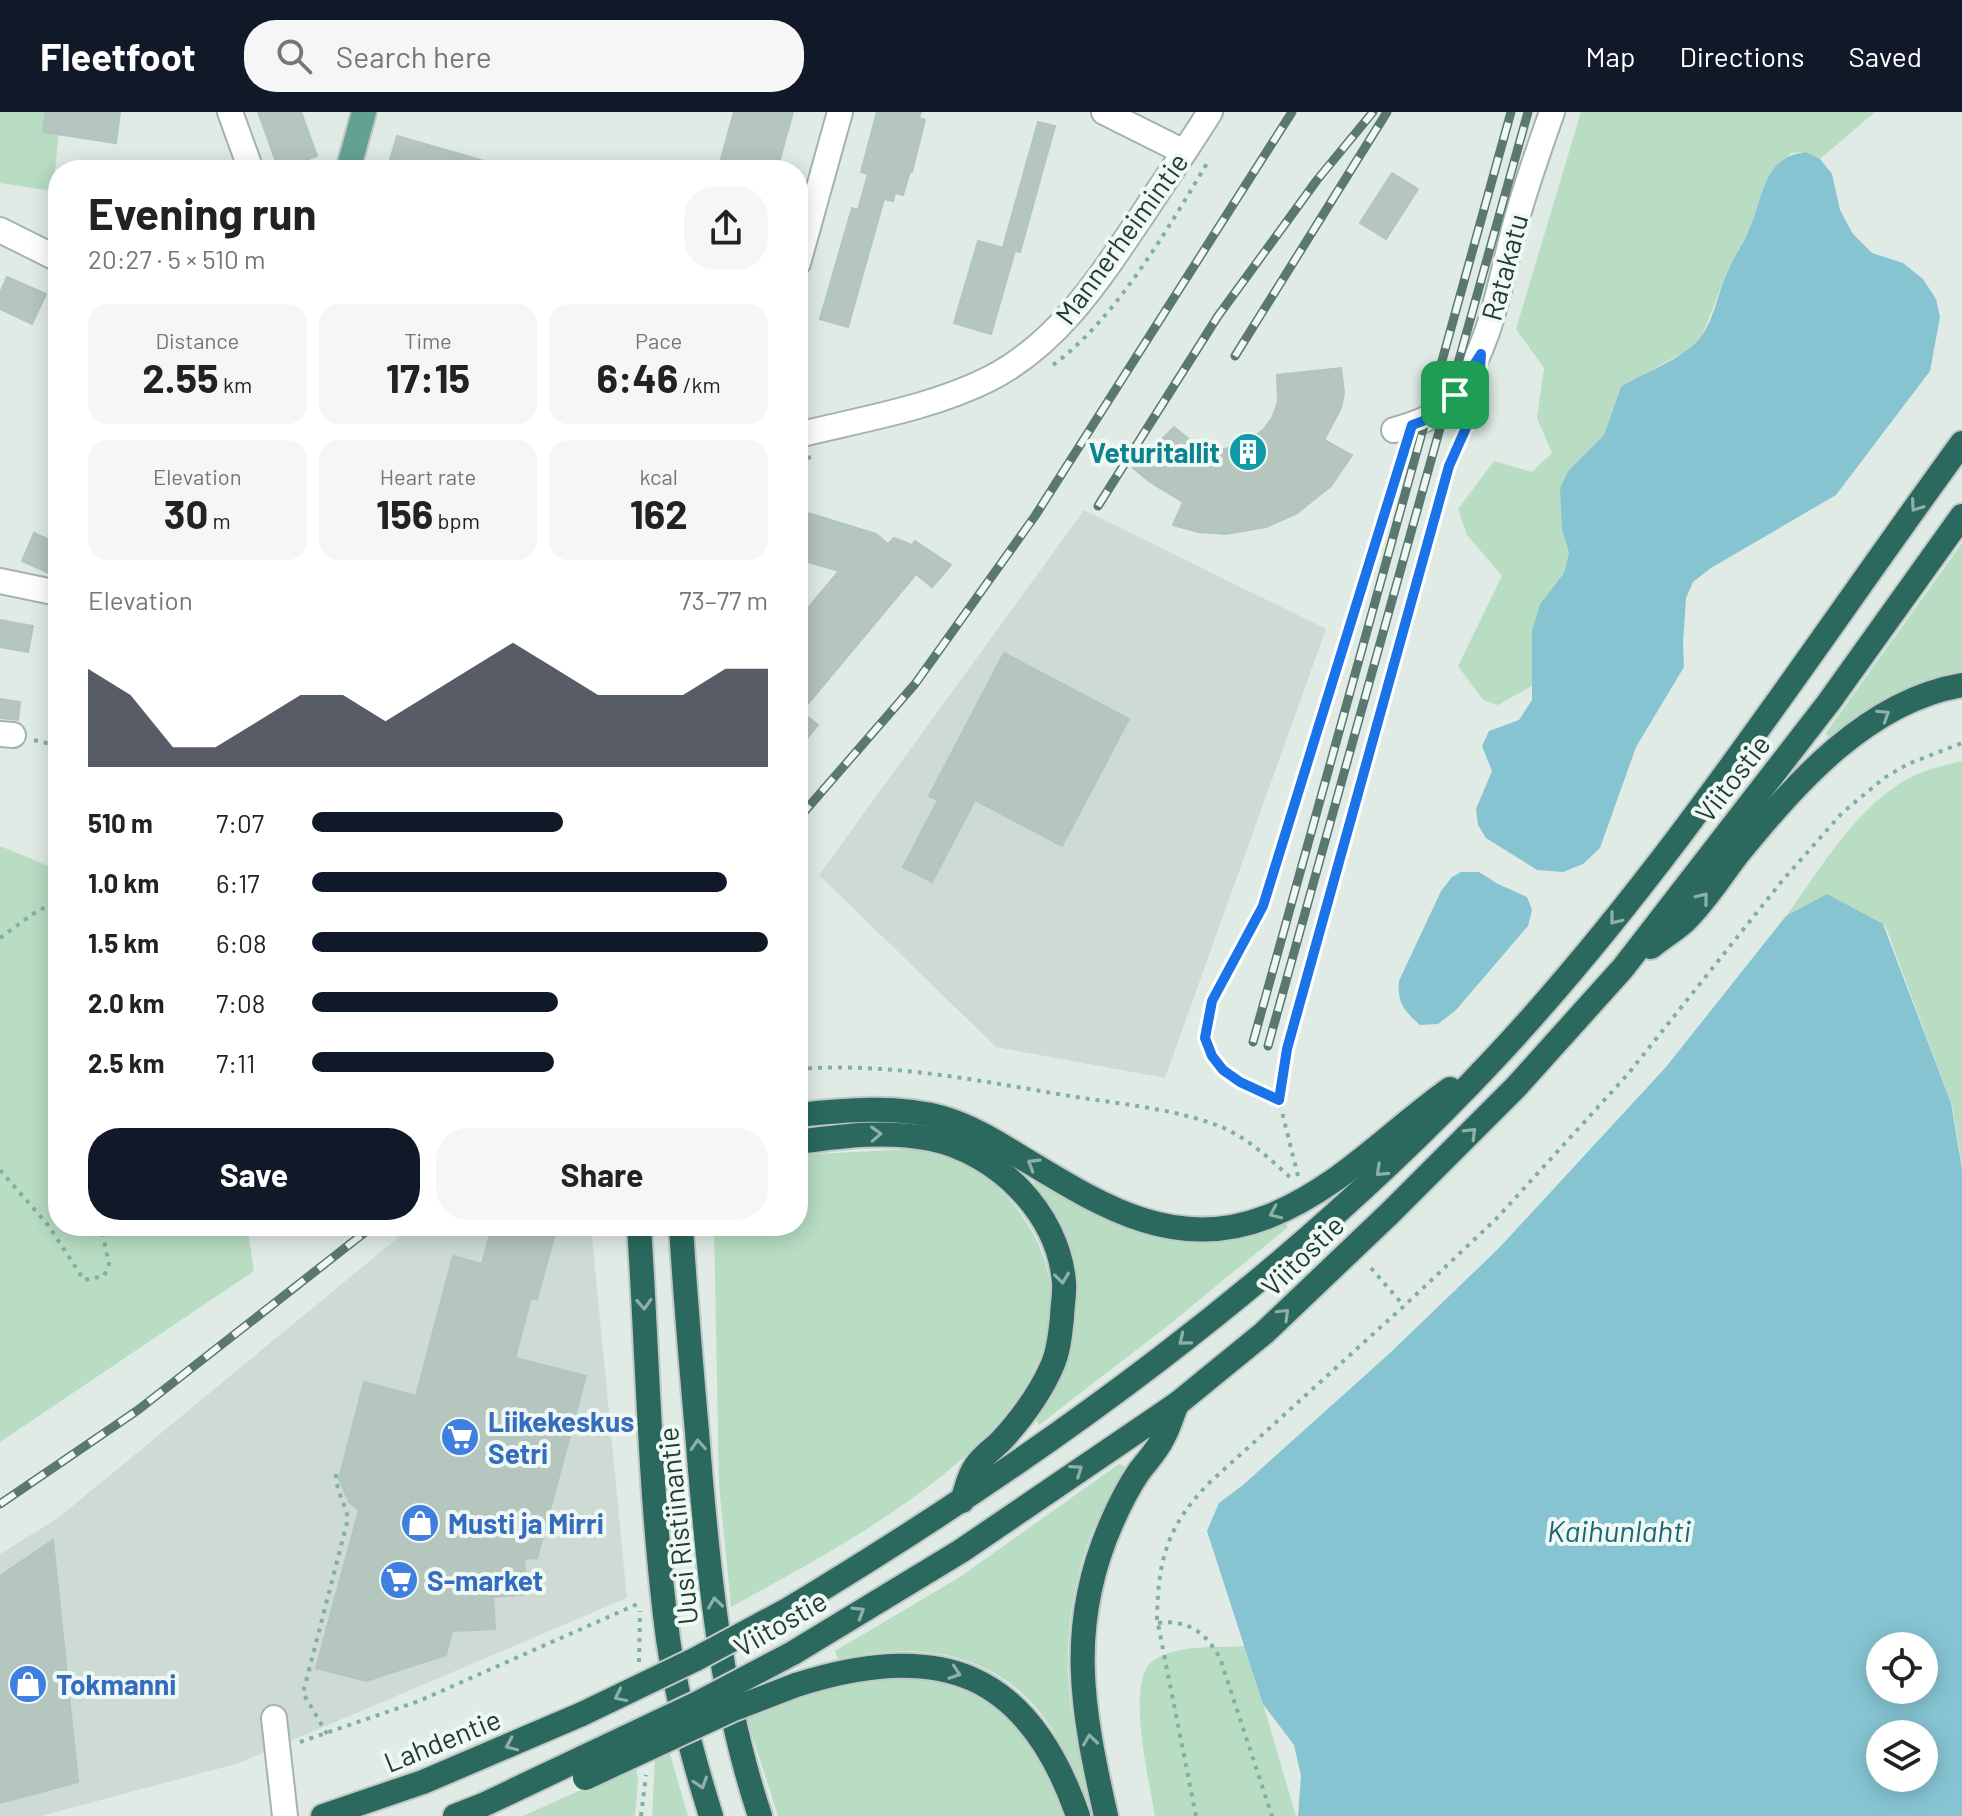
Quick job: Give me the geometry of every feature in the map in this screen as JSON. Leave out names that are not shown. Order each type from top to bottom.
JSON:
[{"type":"highway","name":"Viitostie","points":[[582,1714],[696,1659],[789,1609],[962,1501],[1170,1352],[1304,1242],[1432,1123],[1497,1055],[1590,948],[1664,858],[1962,443]]},
{"type":"highway","name":"Viitostie","points":[[455,1816],[585,1767],[793,1653],[961,1551],[1177,1404],[1264,1333],[1516,1087],[1623,968],[1829,702],[1962,516]]},
{"type":"highway","points":[[1623,968],[1685,920],[1776,807],[1821,761],[1901,704],[1933,691],[1962,685]]},
{"type":"highway","points":[[808,1115],[902,1110],[943,1118],[980,1133],[1109,1208],[1145,1222],[1185,1231],[1223,1228],[1264,1218],[1315,1194],[1347,1173],[1418,1111],[1497,1055]]},
{"type":"highway","points":[[808,1141],[897,1134],[935,1140],[967,1151],[994,1166],[1020,1189],[1038,1211],[1056,1245],[1064,1283],[1060,1338],[1053,1364],[1019,1422],[974,1467],[962,1501]]},
{"type":"highway","name":"Uusi Ristiinantie","points":[[640,1236],[668,1640],[691,1753],[711,1816]]},
{"type":"highway","name":"Uusi Ristiinantie","points":[[682,1236],[708,1552],[734,1725],[760,1816]]},
{"type":"highway","points":[[1106,1816],[1092,1755],[1081,1680],[1084,1620],[1094,1569],[1112,1521],[1135,1477],[1163,1439],[1177,1404]]},
{"type":"highway","points":[[585,1767],[829,1674],[908,1665],[947,1669],[986,1685],[1017,1707],[1041,1735],[1058,1766],[1078,1816]]},
{"type":"highway","name":"Lahdentie","points":[[326,1815],[423,1782],[582,1714]]},
{"type":"main road","points":[[351,160],[364,112]]},
{"type":"street","points":[[230,112],[247,160]]},
{"type":"street","points":[[808,227],[840,112]]},
{"type":"street","points":[[1104,112],[1184,152]]},
{"type":"street","name":"Mannerheimintie","points":[[808,432],[948,396],[991,378],[1027,355],[1065,322],[1099,279],[1210,112]]},
{"type":"street","name":"Ratakatu","points":[[1403,428],[1425,422],[1455,395],[1481,354],[1523,194],[1552,112]]},
{"type":"street","points":[[0,230],[48,254]]},
{"type":"street","points":[[0,581],[48,591]]},
{"type":"street","points":[[274,1718],[285,1816]]},
{"type":"path","points":[[808,1069],[862,1067],[933,1073],[1175,1113],[1221,1127],[1260,1150],[1301,1187],[1279,1100],[1287,1049],[1449,466],[1478,401]]},
{"type":"path","points":[[1279,1100],[1240,1082],[1223,1070],[1212,1056],[1205,1038],[1212,1001],[1263,906],[1403,428]]},
{"type":"path","points":[[1196,1816],[1158,1623],[1157,1592],[1175,1524],[1187,1507],[1208,1484],[1497,1218],[1628,1074],[1782,881],[1842,813],[1884,778],[1908,764],[1962,743]]},
{"type":"path","points":[[0,938],[48,906]]},
{"type":"path","points":[[0,1170],[48,1225]]},
{"type":"path","points":[[55,1236],[84,1280],[104,1276],[109,1264],[103,1236]]},
{"type":"path","points":[[1371,1268],[1404,1306]]},
{"type":"path","points":[[327,1734],[303,1693],[348,1519],[346,1505],[336,1488],[336,1474]]},
{"type":"path","points":[[277,1749],[419,1701],[642,1602]]},
{"type":"path","points":[[1158,1623],[1184,1624],[1209,1638],[1220,1658],[1272,1816]]},
{"type":"shaded area","points":[[1084,510],[1326,629],[1165,1078],[996,1047],[819,875]]},
{"type":"shaded area","points":[[400,1236],[592,1236],[627,1598],[239,1763],[41,1816],[0,1816],[0,1554],[58,1518]]},
{"type":"green space","points":[[0,112],[61,112],[56,160],[48,160],[48,190],[0,183]]},
{"type":"green space","points":[[1581,112],[1875,112],[1820,159],[1806,152],[1791,153],[1766,181],[1751,226],[1727,272],[1702,336],[1686,351],[1621,387],[1604,435],[1569,470],[1562,529],[1569,553],[1564,573],[1540,604],[1532,630],[1532,686],[1498,705],[1483,700],[1458,666],[1502,576],[1467,535],[1458,509],[1494,461],[1532,472],[1552,453],[1537,418],[1544,368],[1516,329]]},
{"type":"green space","points":[[1962,543],[1962,672],[1907,688],[1878,704],[1833,738],[1825,734]]},
{"type":"green space","points":[[1962,761],[1962,1164],[1952,1105],[1885,925],[1787,915],[1839,842],[1869,808],[1911,777]]},
{"type":"green space","points":[[0,846],[48,866],[48,1236],[249,1236],[254,1271],[0,1442]]},
{"type":"green space","points":[[910,1149],[949,1158],[967,1166],[998,1188],[1011,1201],[1034,1235],[1051,1298],[1041,1357],[1008,1411],[959,1461],[901,1506],[840,1546],[731,1607],[719,1484],[714,1236],[808,1236],[808,1154]]},
{"type":"green space","points":[[1039,1178],[1114,1220],[1283,1220],[1288,1227],[1170,1324],[1039,1425],[1035,1418],[1065,1365],[1074,1336],[1075,1308],[1074,1281],[1031,1187]]},
{"type":"green space","points":[[1119,1464],[1126,1467],[1100,1514],[1083,1559],[1073,1603],[1068,1647],[1070,1703],[1092,1802],[1084,1804],[1047,1721],[1018,1690],[996,1674],[946,1655],[920,1652],[865,1654],[838,1659],[835,1651],[960,1577]]},
{"type":"green space","points":[[1246,1646],[1296,1816],[1155,1816],[1141,1733],[1141,1688],[1145,1671],[1154,1660],[1175,1651]]},
{"type":"green space","points":[[923,1676],[975,1696],[1013,1725],[1041,1765],[1063,1816],[778,1816],[746,1716],[833,1688]]},
{"type":"green space","points":[[669,1751],[688,1816],[652,1816],[655,1757]]},
{"type":"green space","points":[[636,1765],[635,1816],[523,1816]]},
{"type":"water","points":[[1806,152],[1820,159],[1832,174],[1840,210],[1853,234],[1872,253],[1903,263],[1923,279],[1936,299],[1940,317],[1930,371],[1836,495],[1711,568],[1693,582],[1686,598],[1684,667],[1636,747],[1600,848],[1583,864],[1563,872],[1537,870],[1486,838],[1478,825],[1476,809],[1492,771],[1482,746],[1489,731],[1519,720],[1532,700],[1532,630],[1540,604],[1564,573],[1569,553],[1562,529],[1560,488],[1569,470],[1604,435],[1621,387],[1673,359],[1700,338],[1748,232],[1768,179],[1782,161]]},
{"type":"water","points":[[1461,872],[1479,872],[1527,897],[1532,910],[1528,926],[1456,1010],[1438,1024],[1420,1025],[1403,1006],[1399,981],[1441,891],[1452,877]]},
{"type":"water","name":"Kaihunlahti","points":[[1827,894],[1883,924],[1951,1103],[1962,1169],[1962,1816],[1298,1816],[1301,1776],[1294,1745],[1263,1704],[1207,1531],[1219,1503],[1390,1353],[1499,1248],[1666,1067],[1786,916]]},
{"type":"building","points":[[46,112],[120,112],[116,143],[43,132]]},
{"type":"building","points":[[258,112],[301,112],[317,156],[306,160],[275,160]]},
{"type":"building","points":[[734,112],[793,112],[780,160],[721,160]]},
{"type":"building","points":[[877,112],[921,112],[919,118],[925,120],[903,195],[895,193],[893,201],[884,199],[848,327],[820,319],[852,208],[858,210],[868,174],[861,172]]},
{"type":"building","points":[[1038,122],[1055,126],[1020,252],[1003,247]]},
{"type":"building","points":[[397,136],[481,160],[390,160]]},
{"type":"building","points":[[1392,173],[1418,189],[1386,239],[1360,223]]},
{"type":"building","points":[[978,241],[1015,251],[991,334],[954,323]]},
{"type":"building","points":[[7,277],[46,294],[32,324],[0,309],[0,293]]},
{"type":"building","name":"Veturitallit","points":[[1341,368],[1344,393],[1341,408],[1324,440],[1352,455],[1331,486],[1296,514],[1266,527],[1226,534],[1198,532],[1173,525],[1183,502],[1133,468],[1174,427],[1191,441],[1208,448],[1225,449],[1245,443],[1263,430],[1272,418],[1278,402],[1277,375]]},
{"type":"building","points":[[808,513],[876,534],[888,544],[894,538],[912,545],[915,541],[951,565],[932,587],[916,574],[808,704],[808,608],[839,571],[808,562]]},
{"type":"building","points":[[34,533],[48,539],[48,573],[22,561]]},
{"type":"building","points":[[0,620],[33,626],[28,652],[0,647]]},
{"type":"building","points":[[1004,653],[1129,719],[1062,846],[975,800],[932,882],[903,867],[938,800],[929,796]]},
{"type":"building","points":[[0,699],[20,702],[18,720],[0,718]]},
{"type":"building","points":[[808,717],[818,725],[808,737]]},
{"type":"building","name":"Liikekeskus Setri","points":[[489,1236],[554,1236],[537,1299],[531,1298],[515,1358],[586,1376],[537,1558],[524,1559],[528,1594],[493,1597],[495,1629],[452,1631],[446,1655],[366,1681],[316,1668],[359,1510],[349,1502],[339,1479],[364,1382],[416,1396],[453,1256],[482,1264]]},
{"type":"building","points":[[53,1540],[78,1782],[0,1803],[0,1576]]},
{"type":"railway","points":[[808,807],[915,684],[1035,516],[1292,112]]},
{"type":"railway","points":[[1098,506],[1218,316],[1317,180],[1373,112]]},
{"type":"railway","points":[[1235,356],[1387,112]]},
{"type":"railway","points":[[1253,1042],[1511,112]]},
{"type":"railway","points":[[1268,1046],[1528,112]]},
{"type":"railway","points":[[0,1504],[138,1410],[360,1236]]},
{"type":"place","name":"Veturitallit","points":[[1248,452]]},
{"type":"place","name":"Liikekeskus Setri","points":[[460,1437]]},
{"type":"place","name":"Musti ja Mirri","points":[[420,1523]]},
{"type":"place","name":"S-market","points":[[399,1580]]},
{"type":"place","name":"Tokmanni","points":[[28,1684]]},
{"type":"route","points":[[1481,354],[1478,401],[1449,466],[1287,1049],[1279,1100],[1240,1082],[1223,1070],[1212,1056],[1205,1038],[1212,1001],[1263,906],[1412,425],[1425,422],[1455,395],[1481,354]]}]
